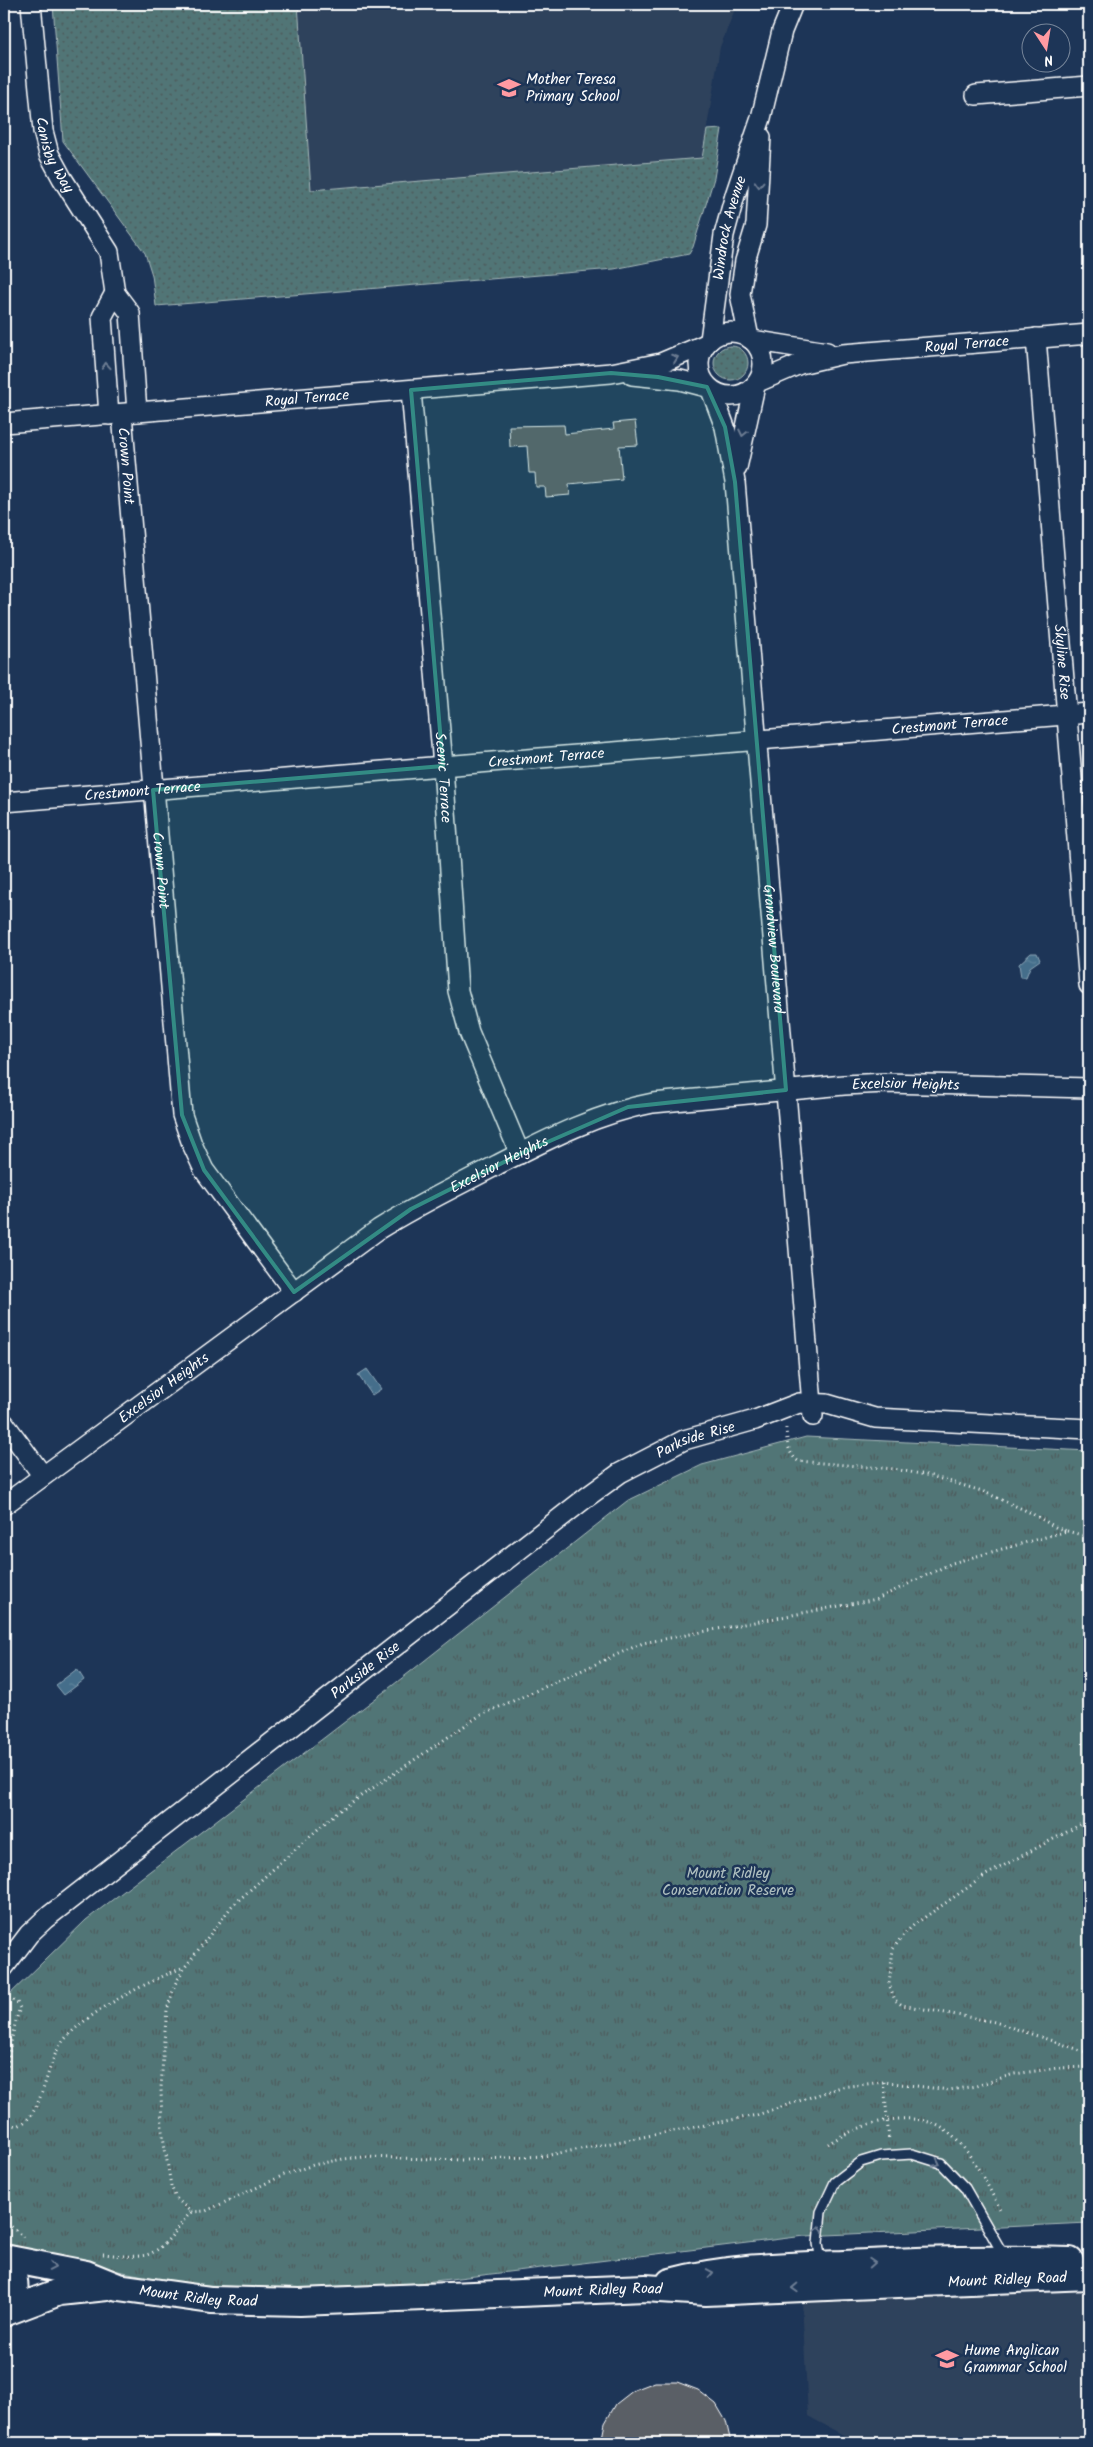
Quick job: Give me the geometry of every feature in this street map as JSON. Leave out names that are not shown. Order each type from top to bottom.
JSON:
[{"type":"street","name":"Canisby Way","points":[[31,4],[43,131],[49,154],[109,252],[115,293],[130,313],[123,413]]},
{"type":"street","name":"Windrock Avenue","points":[[708,342],[724,235],[735,195],[761,118],[782,31],[793,4]]},
{"type":"street","points":[[976,95],[1089,86]]},
{"type":"street","name":"Windrock Avenue","points":[[751,339],[740,294],[742,276],[757,215],[761,118]]},
{"type":"street","points":[[115,293],[102,317],[123,413]]},
{"type":"street","points":[[729,332],[739,333],[751,339],[762,355],[763,364],[756,384],[739,396],[720,395],[709,388],[699,370],[701,352],[708,342],[729,332]]},
{"type":"street","name":"Royal Terrace","points":[[756,384],[774,373],[800,364],[843,354],[1089,334]]},
{"type":"street","name":"Skyline Rise","points":[[1036,338],[1089,985]]},
{"type":"street","name":"Royal Terrace","points":[[751,339],[799,349],[843,354]]},
{"type":"street","name":"Royal Terrace","points":[[4,423],[611,373],[661,363],[708,342]]},
{"type":"street","name":"Royal Terrace","points":[[611,373],[658,377],[709,388]]},
{"type":"street","name":"Grandview Boulevard","points":[[735,482],[742,436],[756,384]]},
{"type":"street","name":"Grandview Boulevard","points":[[709,388],[725,427],[735,482],[812,1409]]},
{"type":"street","name":"Scenic Terrace","points":[[411,390],[442,766],[458,991],[462,1013],[520,1154]]},
{"type":"street","name":"Crown Point","points":[[123,413],[182,1115],[204,1170],[294,1292]]},
{"type":"street","name":"Crestmont Terrace","points":[[4,802],[1089,712]]},
{"type":"street","name":"Excelsior Heights","points":[[4,1505],[379,1229],[411,1209],[520,1154],[601,1117],[628,1108],[786,1090],[886,1083],[1089,1088]]},
{"type":"street","name":"Parkside Rise","points":[[4,1967],[29,1934],[45,1919],[620,1473],[684,1440],[755,1420],[799,1403],[850,1422],[875,1418],[1089,1429]]},
{"type":"street","name":"Parkside Rise","points":[[755,1420],[785,1420],[812,1409]]},
{"type":"street","points":[[4,1423],[43,1476]]},
{"type":"street","points":[[645,2288],[706,2273],[747,2267],[1005,2258],[1089,2262]]},
{"type":"street","points":[[4,2260],[13,2274],[15,2283],[13,2298],[5,2312]]},
{"type":"street","name":"Mount Ridley Road","points":[[4,2260],[86,2274],[118,2287]]},
{"type":"street","name":"Mount Ridley Road","points":[[5,2312],[59,2292],[75,2289],[118,2287],[211,2300],[300,2302],[645,2288],[706,2292],[1089,2276]]},
{"type":"lane","points":[[844,2286],[822,2265],[818,2243],[821,2212],[835,2182],[861,2162],[881,2156],[912,2154],[941,2163],[965,2188],[1005,2258]]},
{"type":"path","points":[[785,1420],[788,1449],[792,1457],[798,1461],[894,1469],[939,1478],[982,1490],[1029,1512],[1057,1528],[1089,1537]]},
{"type":"path","points":[[4,1475],[10,1471]]},
{"type":"path","points":[[191,2212],[176,2198],[171,2186],[162,2130],[161,2088],[167,2010],[175,1984],[185,1966],[232,1906],[336,1812],[478,1716],[644,1643],[877,1599],[952,1564],[1067,1531]]},
{"type":"path","points":[[1089,1820],[986,1875],[915,1924],[893,1949],[889,1984],[896,2000],[902,2005],[995,2022],[1089,2053]]},
{"type":"path","points":[[4,2028],[5,2004],[8,1998],[17,2002],[20,2008],[10,2043],[7,2083],[8,2123],[17,2126],[28,2120],[38,2102],[52,2058],[64,2040],[88,2019],[123,1997],[185,1966]]},
{"type":"path","points":[[93,2253],[144,2255],[151,2253],[159,2248],[191,2212],[206,2211],[284,2175],[313,2165],[343,2159],[365,2157],[465,2160],[544,2156],[748,2117],[841,2087],[884,2082],[949,2090],[976,2086],[1014,2074],[1058,2068],[1089,2067]]},
{"type":"path","points":[[884,2082],[889,2143]]},
{"type":"path","points":[[4,2220],[29,2240]]},
{"type":"highlighted area","points":[[611,373],[658,377],[707,387],[725,427],[735,482],[786,1090],[628,1107],[520,1154],[411,1209],[294,1292],[204,1170],[182,1115],[153,790],[443,766],[411,390]]},
{"type":"shaded area","name":"Mother Teresa Primary School","points":[[298,4],[737,4],[720,47],[702,158],[310,190]]},
{"type":"shaded area","name":"Hume Anglican Grammar School","points":[[1089,2285],[1089,2443],[858,2443],[808,2416],[802,2302]]},
{"type":"green space","points":[[53,4],[298,4],[311,190],[702,158],[707,130],[722,129],[714,178],[693,247],[689,254],[614,269],[156,306],[152,275],[145,253],[63,141]]},
{"type":"green space","points":[[731,346],[743,351],[748,363],[743,375],[731,380],[719,375],[714,363],[719,351]]},
{"type":"green space","name":"Mount Ridley Conservation Reserve","points":[[806,1437],[1089,1451],[1089,2223],[805,2236],[409,2284],[281,2289],[186,2284],[71,2262],[15,2249],[4,2239],[4,2000],[86,1920],[410,1672],[627,1501],[702,1465]]},
{"type":"water","points":[[1031,953],[1037,953],[1040,960],[1030,967],[1026,977],[1021,977],[1019,964]]},
{"type":"water","points":[[367,1369],[381,1389],[372,1395],[358,1375]]},
{"type":"water","points":[[77,1669],[84,1680],[64,1695],[56,1685]]},
{"type":"building","points":[[635,421],[638,445],[619,446],[622,479],[569,484],[570,495],[546,497],[545,487],[536,487],[535,473],[529,473],[527,446],[510,447],[509,426],[564,425],[565,434],[614,429],[613,423]]},
{"type":"building","points":[[655,2382],[677,2382],[698,2390],[716,2404],[726,2421],[731,2443],[601,2443],[605,2423],[616,2404],[634,2390]]},
{"type":"place","name":"Mother Teresa Primary School","points":[[509,88]]},
{"type":"place","name":"Hume Anglican Grammar School","points":[[947,2359]]}]
